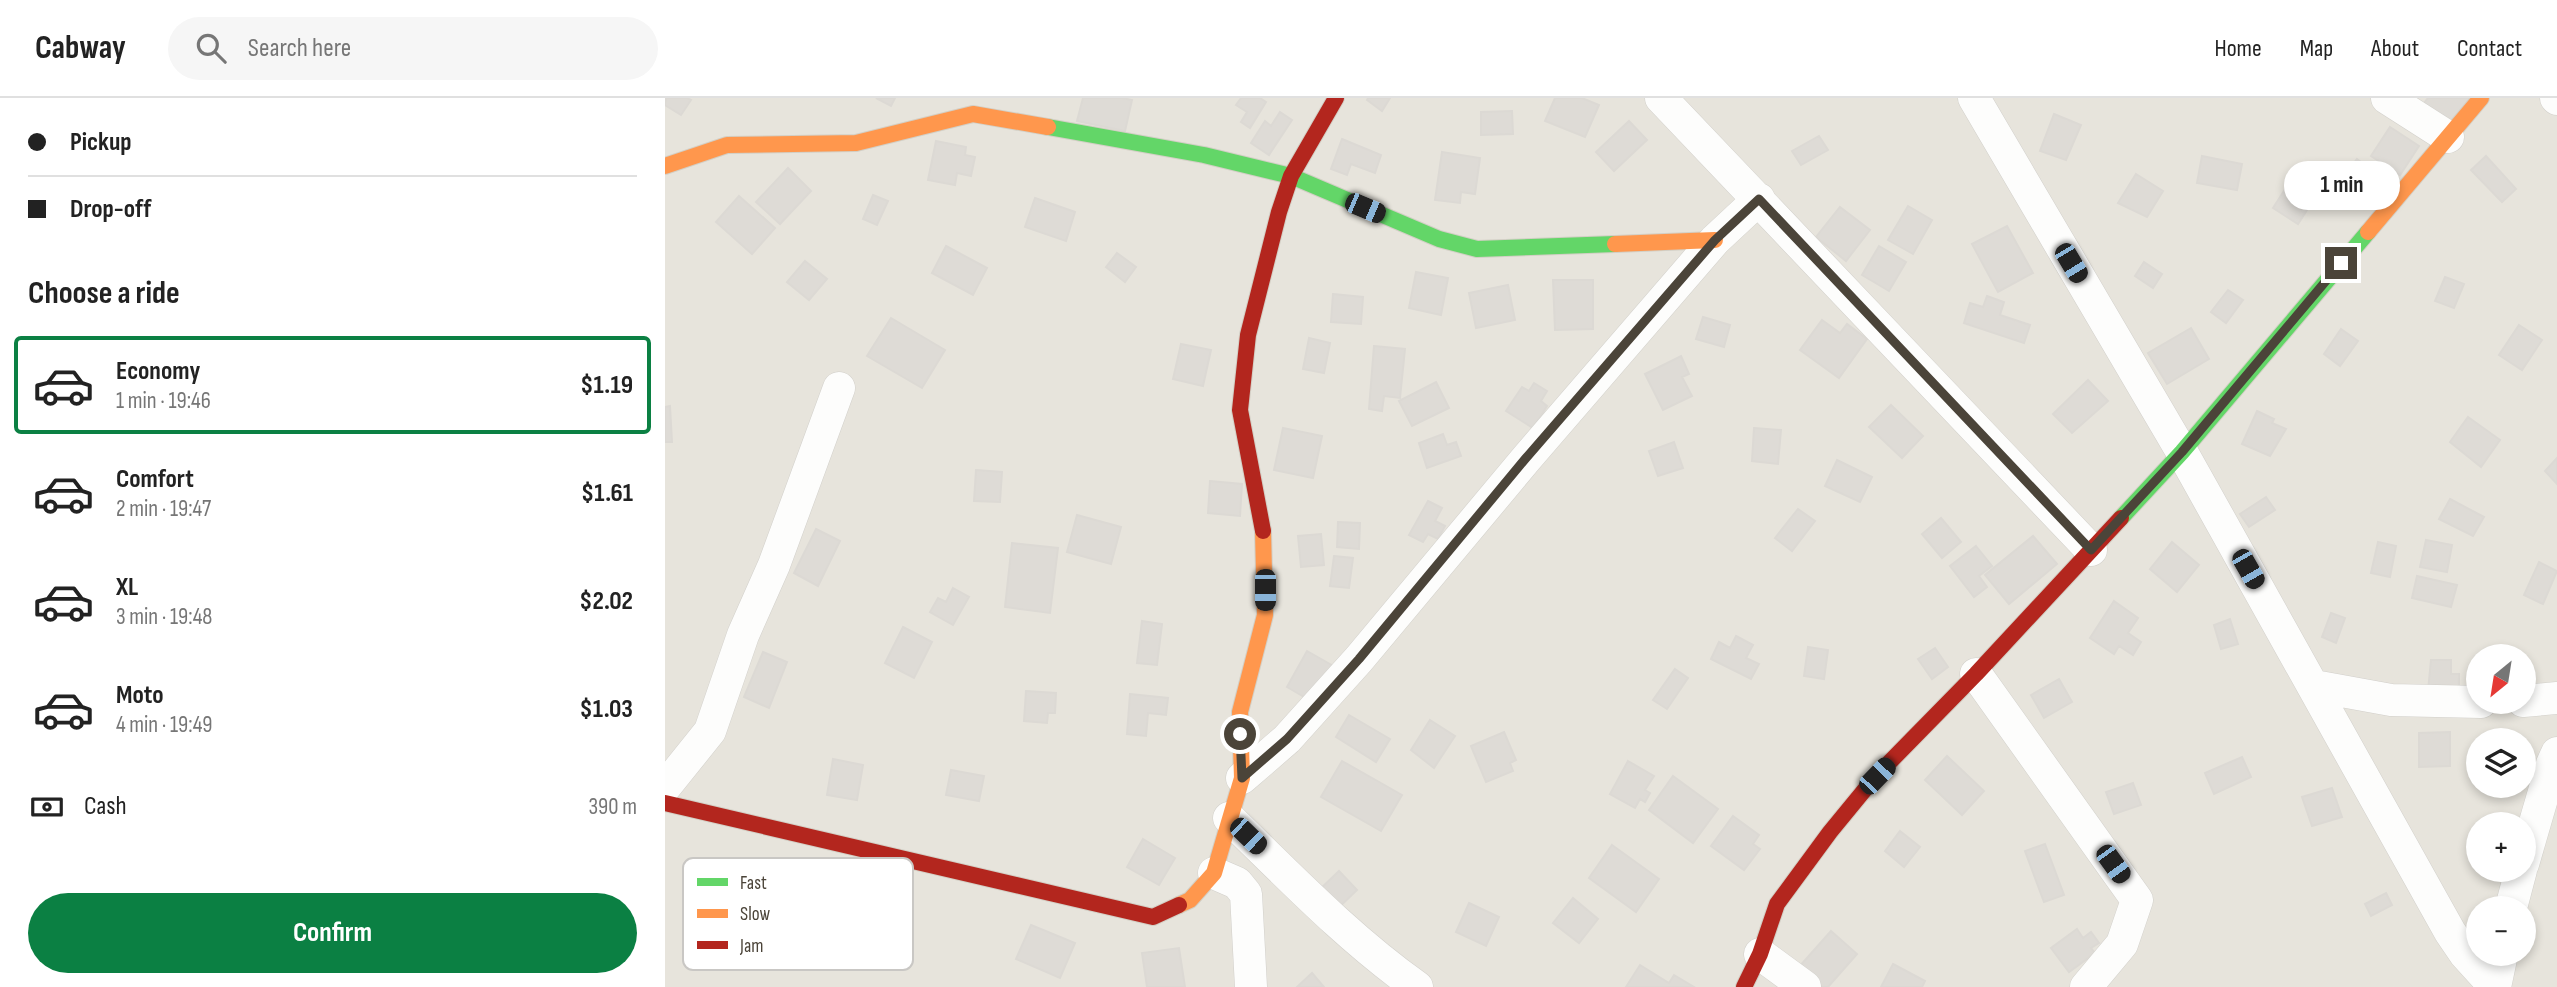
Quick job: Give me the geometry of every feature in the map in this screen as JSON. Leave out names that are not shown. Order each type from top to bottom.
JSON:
[{"type":"street","points":[[913,861],[1153,917],[1190,900],[1214,873],[1242,778],[1240,712],[1265,615],[1265,539],[1240,410],[1248,335],[1279,212],[1291,176],[1336,98]]},
{"type":"street","points":[[1661,98],[2091,550]]},
{"type":"street","points":[[1974,98],[2182,452],[2450,932],[2466,955]]},
{"type":"street","points":[[2387,98],[2448,137]]},
{"type":"street","points":[[1744,987],[1760,954],[1777,904],[1830,832],[1877,776],[1976,674],[2182,452],[2481,98]]},
{"type":"street","points":[[665,166],[727,145],[856,144],[963,106],[1204,155],[1291,176],[1439,239],[1477,249],[1715,240]]},
{"type":"street","points":[[1242,778],[1287,739],[1359,659],[1526,458],[1715,240],[1759,199]]},
{"type":"street","points":[[665,787],[710,731],[743,635],[774,565],[838,388]]},
{"type":"street","points":[[1976,674],[2137,900],[2122,944],[2086,987]]},
{"type":"street","points":[[2314,686],[2391,700],[2466,702]]},
{"type":"street","points":[[2536,700],[2557,698]]},
{"type":"street","points":[[2536,817],[2551,764],[2557,753]]},
{"type":"street","points":[[665,803],[900,858]]},
{"type":"street","points":[[1229,818],[1344,929],[1417,987]]},
{"type":"street","points":[[1214,873],[1237,883],[1246,894],[1251,987]]},
{"type":"street","points":[[1760,954],[1805,987]]},
{"type":"street","points":[[2476,966],[2495,987],[2499,966]]},
{"type":"shaded area","points":[[665,98],[2557,98],[2557,987],[665,987]]},
{"type":"building","points":[[666,98],[691,100],[681,115],[665,105]]},
{"type":"building","points":[[876,98],[895,98],[891,106]]},
{"type":"building","points":[[1083,98],[1132,100],[1125,131],[1077,121]]},
{"type":"building","points":[[1241,98],[1260,98],[1266,102],[1250,128],[1241,122],[1247,112],[1236,105]]},
{"type":"building","points":[[1390,98],[1382,111],[1367,100]]},
{"type":"building","points":[[1555,98],[1582,98],[1599,105],[1585,137],[1545,121]]},
{"type":"building","points":[[2428,98],[2472,98],[2449,124],[2424,103]]},
{"type":"building","points":[[1512,111],[1513,134],[1481,135],[1481,112]]},
{"type":"building","points":[[1280,112],[1292,120],[1269,155],[1251,143],[1265,121],[1271,126]]},
{"type":"building","points":[[2054,114],[2081,125],[2066,160],[2040,151]]},
{"type":"building","points":[[1629,121],[1647,140],[1614,171],[1596,152]]},
{"type":"building","points":[[2390,127],[2419,146],[2400,175],[2371,156]]},
{"type":"building","points":[[1819,136],[1828,150],[1801,165],[1792,151]]},
{"type":"building","points":[[1342,139],[1381,155],[1375,173],[1351,164],[1347,175],[1331,169]]},
{"type":"building","points":[[936,141],[966,147],[965,155],[975,157],[971,176],[957,173],[955,185],[928,180]]},
{"type":"building","points":[[1442,152],[1480,158],[1475,194],[1461,192],[1460,203],[1435,200]]},
{"type":"building","points":[[2202,156],[2242,164],[2237,190],[2197,183]]},
{"type":"building","points":[[2486,156],[2516,189],[2502,202],[2471,170]]},
{"type":"building","points":[[2357,159],[2383,179],[2364,205],[2337,185]]},
{"type":"building","points":[[788,168],[811,191],[780,224],[756,202]]},
{"type":"building","points":[[2296,172],[2321,188],[2298,224],[2273,208]]},
{"type":"building","points":[[2136,174],[2163,191],[2147,217],[2118,203]]},
{"type":"building","points":[[873,195],[888,201],[877,225],[863,219]]},
{"type":"building","points":[[739,196],[775,228],[752,254],[716,222]]},
{"type":"building","points":[[1035,198],[1075,212],[1066,241],[1025,227]]},
{"type":"building","points":[[1908,206],[1932,220],[1913,254],[1888,240]]},
{"type":"building","points":[[1840,207],[1870,230],[1846,261],[1816,237]]},
{"type":"building","points":[[2007,226],[2033,273],[1998,292],[1972,244]]},
{"type":"building","points":[[946,246],[987,268],[973,295],[932,273]]},
{"type":"building","points":[[1879,246],[1906,262],[1889,291],[1862,275]]},
{"type":"building","points":[[1117,253],[1136,267],[1125,282],[1106,267]]},
{"type":"building","points":[[805,261],[827,279],[809,300],[787,282]]},
{"type":"building","points":[[2144,262],[2162,274],[2153,288],[2135,276]]},
{"type":"building","points":[[1416,272],[1448,278],[1441,315],[1409,308]]},
{"type":"building","points":[[2445,277],[2464,284],[2454,308],[2435,301]]},
{"type":"building","points":[[1553,280],[1593,280],[1593,329],[1555,330]]},
{"type":"building","points":[[1508,285],[1515,320],[1476,328],[1469,293]]},
{"type":"building","points":[[2228,290],[2243,300],[2226,323],[2211,312]]},
{"type":"building","points":[[1333,294],[1363,297],[1361,324],[1331,322]]},
{"type":"building","points":[[1987,296],[2004,302],[2000,315],[2030,325],[2024,343],[1964,323],[1970,303],[1983,307]]},
{"type":"building","points":[[1703,317],[1730,325],[1724,347],[1696,339]]},
{"type":"building","points":[[891,318],[945,350],[922,388],[867,356]]},
{"type":"building","points":[[1822,320],[1840,333],[1847,324],[1867,339],[1839,378],[1800,350]]},
{"type":"building","points":[[2519,325],[2542,340],[2522,370],[2499,355]]},
{"type":"building","points":[[2191,328],[2209,359],[2167,384],[2148,353]]},
{"type":"building","points":[[2341,329],[2358,341],[2340,366],[2324,354]]},
{"type":"building","points":[[1309,338],[1330,343],[1324,373],[1303,369]]},
{"type":"building","points":[[1181,344],[1211,350],[1203,386],[1173,379]]},
{"type":"building","points":[[1374,346],[1405,349],[1400,398],[1384,396],[1382,411],[1369,409]]},
{"type":"building","points":[[1681,356],[1689,374],[1682,377],[1692,396],[1663,410],[1645,374]]},
{"type":"building","points":[[2088,380],[2108,401],[2072,433],[2053,414]]},
{"type":"building","points":[[1436,382],[1449,408],[1412,426],[1399,401]]},
{"type":"building","points":[[1534,383],[1547,391],[1541,401],[1547,406],[1533,428],[1506,411],[1522,387],[1529,391]]},
{"type":"building","points":[[1891,405],[1923,436],[1902,458],[1869,427]]},
{"type":"building","points":[[670,406],[672,442],[665,442],[665,407]]},
{"type":"building","points":[[2257,411],[2274,419],[2272,423],[2286,429],[2270,456],[2242,444]]},
{"type":"building","points":[[2468,417],[2500,440],[2481,467],[2450,442]]},
{"type":"building","points":[[1283,428],[1322,436],[1313,478],[1274,470]]},
{"type":"building","points":[[1754,428],[1781,430],[1778,464],[1752,461]]},
{"type":"building","points":[[1443,434],[1447,445],[1456,442],[1461,456],[1427,468],[1419,443]]},
{"type":"building","points":[[1674,442],[1683,468],[1658,476],[1649,451]]},
{"type":"building","points":[[2557,458],[2557,484],[2545,471]]},
{"type":"building","points":[[1837,460],[1872,477],[1860,502],[1825,486]]},
{"type":"building","points":[[976,470],[1002,472],[1000,502],[974,501]]},
{"type":"building","points":[[1210,481],[1242,484],[1240,516],[1208,513]]},
{"type":"building","points":[[2266,497],[2275,510],[2249,527],[2240,514]]},
{"type":"building","points":[[2450,499],[2484,517],[2473,536],[2439,519]]},
{"type":"building","points":[[1428,501],[1442,508],[1435,521],[1445,526],[1438,539],[1428,534],[1423,542],[1409,535]]},
{"type":"building","points":[[1798,509],[1815,521],[1792,551],[1775,538]]},
{"type":"building","points":[[1077,515],[1121,527],[1111,564],[1067,552]]},
{"type":"building","points":[[1941,518],[1961,542],[1942,558],[1922,534]]},
{"type":"building","points":[[1338,522],[1360,523],[1359,549],[1337,547]]},
{"type":"building","points":[[816,529],[840,541],[818,586],[794,573]]},
{"type":"building","points":[[1321,534],[1324,565],[1301,567],[1298,536]]},
{"type":"building","points":[[2033,536],[2057,564],[2009,604],[1985,575]]},
{"type":"building","points":[[2426,540],[2452,545],[2447,572],[2420,567]]},
{"type":"building","points":[[2172,542],[2199,565],[2177,592],[2150,569]]},
{"type":"building","points":[[2378,542],[2396,546],[2390,577],[2371,573]]},
{"type":"building","points":[[1012,543],[1058,548],[1050,613],[1005,607]]},
{"type":"building","points":[[1976,546],[1992,566],[1979,576],[1987,587],[1974,597],[1950,566]]},
{"type":"building","points":[[1334,556],[1353,558],[1349,588],[1330,586]]},
{"type":"building","points":[[2539,562],[2557,571],[2543,604],[2524,595]]},
{"type":"building","points":[[2417,576],[2457,585],[2451,607],[2412,598]]},
{"type":"building","points":[[953,588],[969,597],[953,625],[930,612],[938,598],[946,602]]},
{"type":"building","points":[[2114,601],[2138,618],[2128,633],[2141,642],[2133,655],[2119,646],[2114,654],[2090,638]]},
{"type":"building","points":[[2331,613],[2345,618],[2336,643],[2322,637]]},
{"type":"building","points":[[2230,619],[2238,644],[2221,649],[2214,625]]},
{"type":"building","points":[[1142,621],[1162,624],[1157,665],[1137,663]]},
{"type":"building","points":[[903,627],[932,642],[914,678],[885,663]]},
{"type":"building","points":[[1736,636],[1753,645],[1746,658],[1759,664],[1751,679],[1711,659],[1719,642],[1730,648]]},
{"type":"building","points":[[1808,647],[1828,650],[1824,679],[1804,676]]},
{"type":"building","points":[[1935,648],[1948,667],[1932,679],[1918,659]]},
{"type":"building","points":[[1307,651],[1337,668],[1316,704],[1287,687]]},
{"type":"building","points":[[763,652],[787,662],[769,708],[744,697]]},
{"type":"building","points":[[2431,660],[2451,660],[2451,674],[2459,674],[2459,691],[2428,691]]},
{"type":"building","points":[[1675,669],[1688,678],[1667,709],[1653,700]]},
{"type":"building","points":[[2059,679],[2072,702],[2044,718],[2031,695]]},
{"type":"building","points":[[1026,691],[1056,693],[1055,713],[1048,713],[1047,723],[1024,721]]},
{"type":"building","points":[[1130,694],[1168,698],[1166,715],[1148,713],[1146,736],[1127,734]]},
{"type":"building","points":[[1349,715],[1390,739],[1376,762],[1336,737]]},
{"type":"building","points":[[1430,720],[1455,736],[1434,768],[1411,750]]},
{"type":"building","points":[[1504,732],[1516,760],[1510,763],[1513,771],[1486,782],[1471,746]]},
{"type":"building","points":[[2450,732],[2450,766],[2419,767],[2419,733]]},
{"type":"building","points":[[1947,756],[1984,791],[1962,815],[1925,780]]},
{"type":"building","points":[[2242,757],[2251,777],[2214,794],[2205,773]]},
{"type":"building","points":[[833,759],[863,765],[857,800],[827,795]]},
{"type":"building","points":[[1342,761],[1402,795],[1381,831],[1321,797]]},
{"type":"building","points":[[1628,761],[1654,776],[1645,790],[1650,793],[1645,802],[1640,799],[1635,808],[1610,794]]},
{"type":"building","points":[[951,770],[984,776],[979,801],[946,795]]},
{"type":"building","points":[[1673,776],[1718,809],[1693,843],[1649,810]]},
{"type":"building","points":[[2133,783],[2141,805],[2114,814],[2106,792]]},
{"type":"building","points":[[2332,788],[2342,817],[2312,826],[2302,797]]},
{"type":"building","points":[[1733,816],[1759,835],[1753,844],[1760,849],[1744,870],[1711,846]]},
{"type":"building","points":[[1900,831],[1920,847],[1904,867],[1885,851]]},
{"type":"building","points":[[1143,839],[1175,858],[1159,885],[1127,867]]},
{"type":"building","points":[[2045,844],[2064,895],[2044,902],[2025,851]]},
{"type":"building","points":[[1612,845],[1659,879],[1636,912],[1589,878]]},
{"type":"building","points":[[1339,871],[1357,890],[1334,912],[1316,893]]},
{"type":"building","points":[[2386,893],[2392,905],[2371,916],[2365,904]]},
{"type":"building","points":[[1573,898],[1598,919],[1579,943],[1553,923]]},
{"type":"building","points":[[1469,903],[1499,917],[1486,946],[1456,932]]},
{"type":"building","points":[[1031,925],[1075,943],[1060,978],[1016,959]]},
{"type":"building","points":[[2077,929],[2083,938],[2091,932],[2099,943],[2091,948],[2095,953],[2069,972],[2051,948]]},
{"type":"building","points":[[1831,931],[1857,954],[1828,987],[1822,987],[1799,967]]},
{"type":"building","points":[[1179,948],[1185,987],[1147,987],[1142,953]]},
{"type":"building","points":[[1893,964],[1925,981],[1922,987],[1881,987]]},
{"type":"building","points":[[1640,965],[1669,983],[1674,975],[1694,987],[1626,987]]},
{"type":"building","points":[[1312,973],[1324,987],[1297,987]]},
{"type":"traffic: fast","points":[[1048,127],[1204,155],[1291,176],[1439,239],[1477,249],[1615,244]]},
{"type":"traffic: fast","points":[[2121,518],[2182,452],[2368,232]]},
{"type":"traffic: slow","points":[[2368,232],[2481,98]]},
{"type":"traffic: slow","points":[[665,166],[727,145],[856,143],[973,114],[1048,127]]},
{"type":"traffic: slow","points":[[1615,244],[1715,240]]},
{"type":"traffic: slow","points":[[1179,905],[1190,900],[1214,873],[1242,778],[1240,712],[1265,615],[1263,531]]},
{"type":"traffic: jam","points":[[1263,531],[1240,410],[1248,335],[1279,212],[1291,176],[1336,98]]},
{"type":"traffic: jam","points":[[1744,987],[1760,954],[1777,904],[1830,832],[1876,776],[1976,674],[2121,518]]},
{"type":"traffic: jam","points":[[665,803],[900,858]]},
{"type":"traffic: jam","points":[[913,861],[1153,917],[1179,905]]},
{"type":"route","points":[[1240,734],[1242,778],[1287,739],[1359,659],[1526,458],[1715,240],[1759,199],[2091,550],[2182,452],[2341,263]]}]
